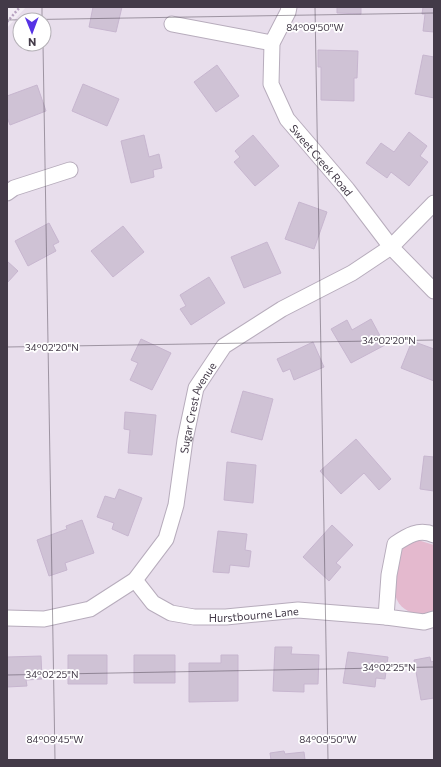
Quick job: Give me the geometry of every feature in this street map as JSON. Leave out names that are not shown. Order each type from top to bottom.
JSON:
[{"type":"street","name":"Sweet Creek Road","points":[[289,7],[288,12],[272,43],[271,84],[288,119],[347,189],[391,247],[434,291]]},
{"type":"street","points":[[172,24],[272,43]]},
{"type":"street","points":[[7,193],[14,188],[70,170]]},
{"type":"street","name":"Sugar Crest Avenue","points":[[7,618],[44,619],[90,609],[135,580],[166,539],[176,505],[185,440],[196,388],[224,346],[282,309],[352,273],[391,247],[434,203]]},
{"type":"street","points":[[386,617],[389,575],[395,544],[410,534],[428,532],[434,535]]},
{"type":"street","name":"Hurstbourne Lane","points":[[135,580],[153,602],[171,613],[194,617],[226,617],[298,610],[386,617],[424,622],[434,619]]},
{"type":"path","points":[[7,22],[20,7]]},
{"type":"shaded area","points":[[26,7],[434,7],[434,760],[7,760],[7,28],[12,22],[12,52],[52,52],[52,12],[21,12]]},
{"type":"shaded area","points":[[411,541],[421,541],[434,545],[434,611],[428,613],[422,614],[410,612],[401,606],[395,595],[399,554],[404,546]]},
{"type":"building","points":[[93,7],[122,7],[116,32],[89,27]]},
{"type":"building","points":[[337,7],[361,7],[361,14],[337,13]]},
{"type":"building","points":[[423,7],[434,7],[434,32],[423,31],[425,14],[422,14]]},
{"type":"building","points":[[318,50],[358,51],[357,78],[354,78],[354,101],[321,100],[321,67],[318,67]]},
{"type":"building","points":[[423,55],[434,57],[434,98],[415,94]]},
{"type":"building","points":[[217,65],[239,96],[216,112],[194,82]]},
{"type":"building","points":[[83,84],[119,99],[107,126],[72,111]]},
{"type":"building","points":[[37,85],[46,111],[10,125],[7,117],[7,96]]},
{"type":"building","points":[[409,132],[427,146],[420,156],[428,162],[409,186],[391,172],[387,178],[366,163],[381,143],[394,152]]},
{"type":"building","points":[[144,135],[149,157],[159,154],[162,168],[153,170],[154,177],[131,183],[121,141]]},
{"type":"building","points":[[253,135],[279,166],[255,186],[234,162],[240,157],[235,151]]},
{"type":"building","points":[[299,202],[327,212],[314,249],[285,239]]},
{"type":"building","points":[[49,223],[59,242],[53,245],[56,251],[28,266],[15,241]]},
{"type":"building","points":[[123,226],[144,252],[113,277],[91,251]]},
{"type":"building","points":[[267,242],[281,273],[244,288],[231,257]]},
{"type":"building","points":[[7,261],[18,271],[7,283]]},
{"type":"building","points":[[209,277],[225,303],[191,325],[180,309],[186,306],[180,295]]},
{"type":"building","points":[[371,319],[385,345],[351,363],[331,329],[347,320],[352,330]]},
{"type":"building","points":[[141,339],[171,353],[152,390],[130,380],[138,363],[131,360]]},
{"type":"building","points":[[412,341],[434,349],[434,381],[401,368]]},
{"type":"building","points":[[313,342],[324,367],[294,380],[290,369],[283,372],[277,359]]},
{"type":"building","points":[[243,391],[273,399],[262,440],[231,432]]},
{"type":"building","points":[[125,412],[156,415],[152,455],[128,453],[130,430],[124,429]]},
{"type":"building","points":[[356,439],[391,479],[379,490],[364,473],[341,494],[320,471]]},
{"type":"building","points":[[424,456],[434,457],[434,491],[420,489]]},
{"type":"building","points":[[227,462],[256,465],[253,503],[224,500]]},
{"type":"building","points":[[119,489],[142,498],[128,536],[112,529],[114,523],[97,517],[105,496],[115,499]]},
{"type":"building","points":[[82,520],[94,553],[65,563],[67,570],[49,576],[37,540],[67,529],[66,526]]},
{"type":"building","points":[[332,525],[353,545],[336,563],[341,567],[329,581],[303,557]]},
{"type":"building","points":[[218,531],[247,534],[245,550],[251,551],[249,567],[230,565],[229,573],[213,572]]},
{"type":"building","points":[[275,647],[292,647],[291,654],[319,655],[318,684],[304,684],[304,692],[273,691]]},
{"type":"building","points":[[348,652],[388,657],[385,679],[376,678],[375,687],[343,683]]},
{"type":"building","points":[[68,655],[107,655],[107,684],[68,684]]},
{"type":"building","points":[[134,655],[175,655],[175,683],[134,683]]},
{"type":"building","points":[[221,655],[238,655],[238,701],[189,702],[189,663],[221,663]]},
{"type":"building","points":[[41,656],[42,679],[26,680],[27,686],[7,687],[7,657]]},
{"type":"building","points":[[430,657],[431,662],[434,661],[434,698],[421,700],[414,660]]},
{"type":"building","points":[[284,751],[285,754],[304,752],[305,760],[271,760],[270,753]]}]
